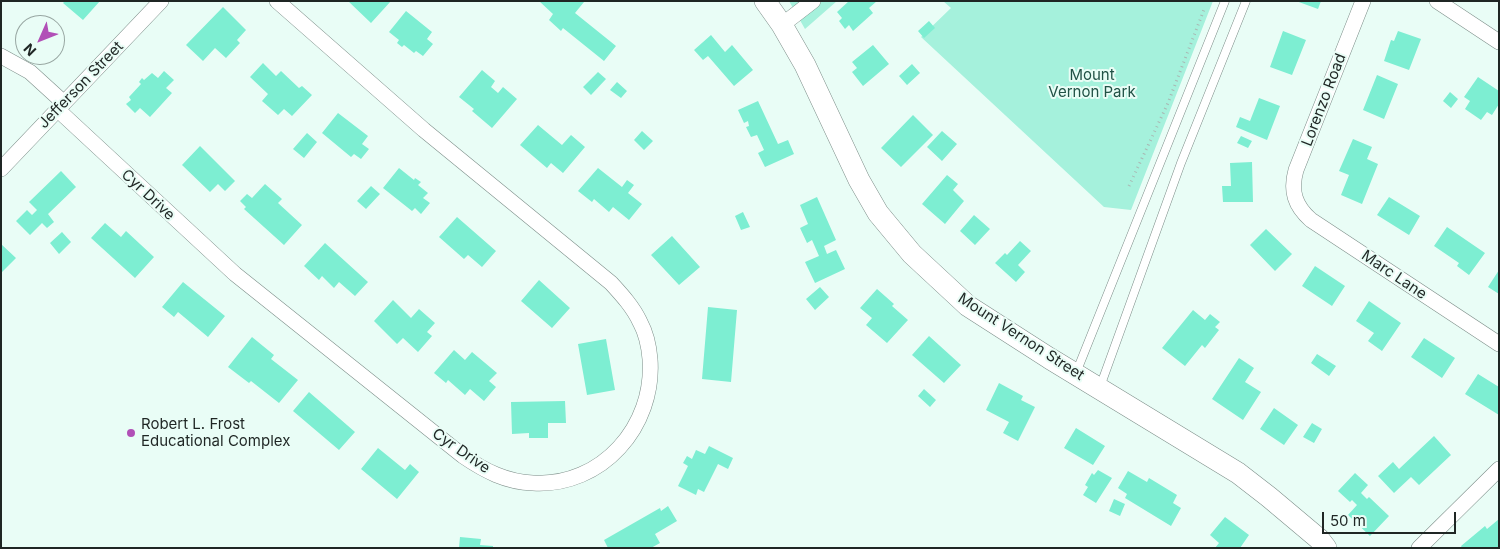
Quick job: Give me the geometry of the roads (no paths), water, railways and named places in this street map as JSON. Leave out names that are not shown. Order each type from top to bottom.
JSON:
[{"type":"main road","name":"Mount Vernon Street","points":[[764,1],[782,25],[805,65],[859,180],[878,213],[912,254],[968,306],[1238,473],[1276,503],[1326,548]]},
{"type":"street","name":"Jefferson Street","points":[[1,169],[161,1]]},
{"type":"street","name":"Cyr Drive","points":[[1,56],[30,72],[61,106],[234,274],[484,471],[508,480],[534,484],[559,482],[583,474],[605,461],[624,444],[638,422],[647,398],[651,373],[649,348],[641,324],[628,302],[611,283],[424,130],[277,1]]},
{"type":"street","points":[[782,25],[813,1]]},
{"type":"street","name":"Lorenzo Road","points":[[1295,199],[1293,180],[1296,170],[1363,1]]},
{"type":"street","points":[[1437,1],[1499,42]]},
{"type":"street","name":"Marc Lane","points":[[1295,199],[1299,207],[1312,220],[1499,344]]},
{"type":"street","points":[[1419,548],[1499,469]]},
{"type":"lane","points":[[1076,374],[1225,1]]},
{"type":"lane","points":[[1100,388],[1181,163],[1246,1]]},
{"type":"place","name":"Robert L. Frost Educational Complex","points":[[131,433]]},
{"type":"park label","name":"Mount Vernon Park","points":[[1092,84]]}]
